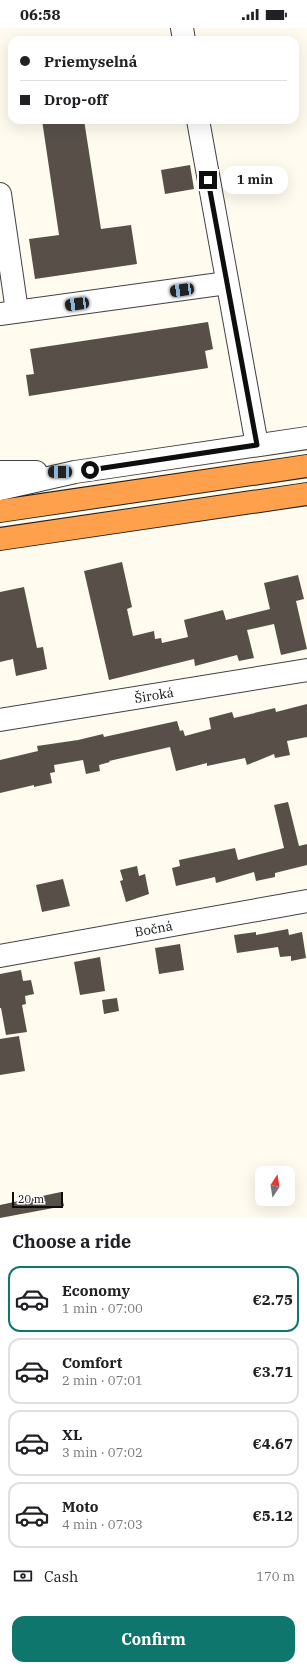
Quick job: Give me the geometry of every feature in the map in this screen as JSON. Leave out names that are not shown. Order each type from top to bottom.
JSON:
[{"type":"highway","points":[[0,510],[307,466]]},
{"type":"highway","points":[[0,539],[307,494]]},
{"type":"street","points":[[199,124],[257,445]]},
{"type":"street","points":[[0,194],[8,313],[227,284]]},
{"type":"street","points":[[0,489],[75,472],[307,438]]},
{"type":"street","points":[[0,472],[75,472]]},
{"type":"street","name":"Široká","points":[[0,720],[307,670]]},
{"type":"street","name":"Bočná","points":[[0,956],[307,901]]},
{"type":"building","points":[[43,124],[85,124],[101,229],[131,225],[137,264],[35,279],[29,239],[59,235]]},
{"type":"building","points":[[190,165],[194,189],[165,194],[161,170]]},
{"type":"building","points":[[208,322],[213,349],[205,351],[208,368],[29,396],[26,375],[34,374],[30,349]]},
{"type":"building","points":[[122,562],[132,607],[127,609],[133,636],[154,631],[155,639],[161,638],[162,643],[188,637],[184,620],[223,610],[226,620],[270,609],[264,583],[298,575],[304,599],[296,601],[307,649],[281,655],[274,624],[247,630],[254,658],[239,661],[237,655],[195,666],[194,659],[109,680],[84,571]]},
{"type":"building","points":[[24,587],[37,648],[43,647],[47,669],[16,676],[13,659],[0,662],[0,592]]},
{"type":"building","points":[[307,704],[307,737],[287,741],[290,755],[275,758],[274,754],[247,765],[245,758],[207,766],[207,763],[176,771],[170,747],[109,761],[110,762],[99,765],[100,771],[86,774],[83,760],[54,765],[55,772],[50,773],[52,783],[34,787],[34,785],[0,793],[0,760],[38,751],[37,746],[78,740],[103,734],[104,737],[177,721],[180,731],[183,730],[185,736],[211,729],[209,718],[232,712],[234,718],[275,708],[276,712]]},
{"type":"building","points":[[288,802],[299,846],[307,844],[307,865],[275,873],[275,877],[256,881],[254,872],[216,883],[215,877],[176,886],[172,868],[180,866],[179,860],[235,848],[238,860],[284,848],[274,805]]},
{"type":"building","points":[[137,866],[139,876],[145,874],[149,894],[126,902],[120,881],[123,880],[120,870]]},
{"type":"building","points":[[63,879],[70,906],[42,912],[36,885]]},
{"type":"building","points":[[288,929],[289,935],[302,932],[306,958],[291,961],[291,956],[280,957],[278,947],[237,953],[234,935],[256,932],[256,935]]},
{"type":"building","points":[[180,944],[184,970],[159,974],[155,948]]},
{"type":"building","points":[[100,957],[105,991],[80,995],[74,962]]},
{"type":"building","points":[[21,970],[23,981],[31,980],[34,994],[25,996],[26,1004],[22,1005],[27,1032],[6,1035],[0,1008],[0,974]]},
{"type":"building","points":[[117,998],[119,1011],[104,1014],[102,1000]]},
{"type":"building","points":[[19,1036],[25,1071],[0,1075],[0,1039]]},
{"type":"building","points":[[61,1192],[64,1206],[0,1218],[0,1205]]},
{"type":"route","points":[[90,470],[257,445],[208,180]]}]
